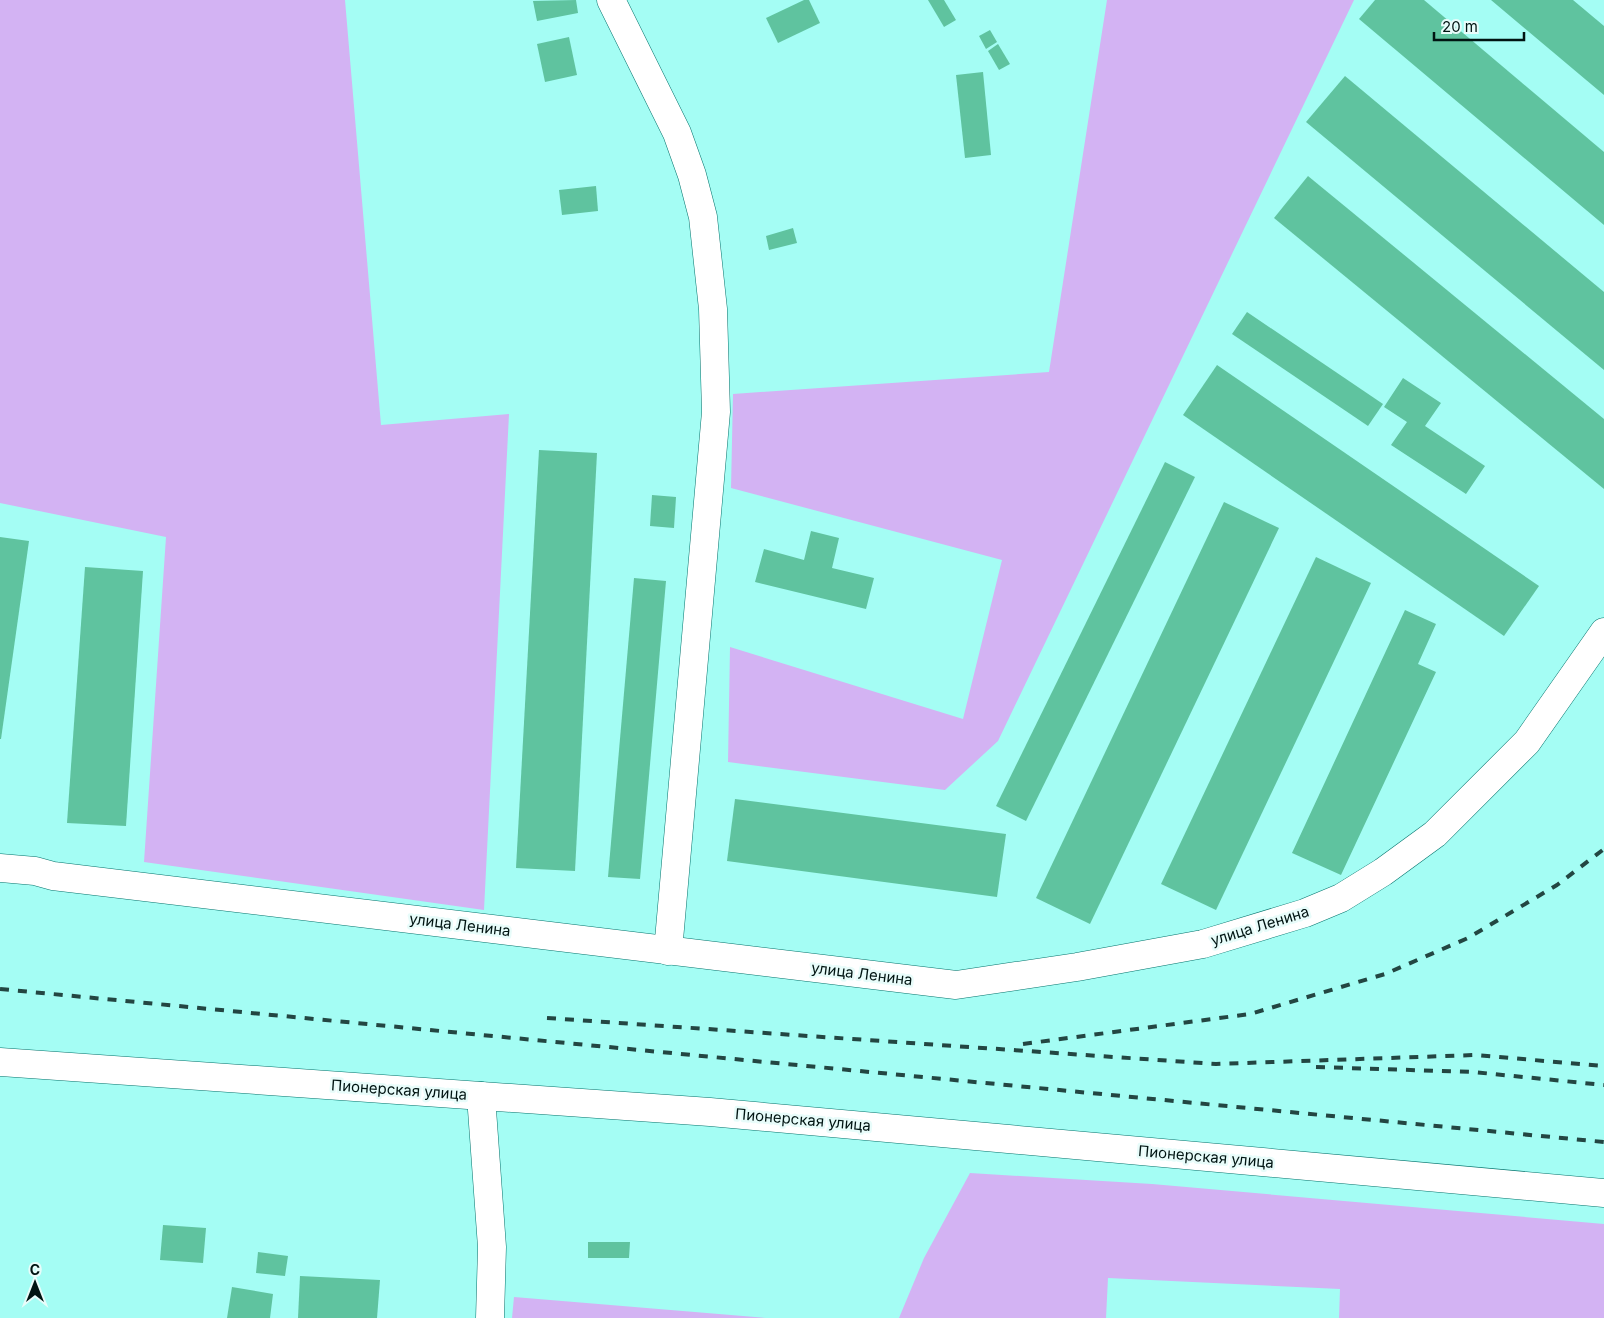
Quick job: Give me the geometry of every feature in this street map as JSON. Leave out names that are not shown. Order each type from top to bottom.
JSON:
[{"type":"street","points":[[611,0],[677,133],[692,175],[703,217],[713,309],[716,412],[668,950]]},
{"type":"street","name":"улица Ленина","points":[[0,868],[35,871],[53,876],[956,985],[1076,967],[1203,944],[1305,914],[1341,898],[1383,872],[1435,834],[1527,742],[1604,632]]},
{"type":"street","name":"Пионерская улица","points":[[0,1062],[710,1112],[1604,1193]]},
{"type":"street","points":[[481,1096],[492,1247],[490,1318]]},
{"type":"shaded area","points":[[0,0],[345,0],[381,425],[509,414],[484,910],[144,862],[166,537],[0,503]]},
{"type":"shaded area","points":[[1107,0],[1354,0],[998,741],[945,790],[728,762],[730,647],[963,719],[1002,560],[731,488],[733,394],[1049,372]]},
{"type":"shaded area","points":[[970,1173],[1152,1184],[1604,1224],[1604,1318],[1339,1318],[1340,1289],[1108,1278],[1106,1318],[899,1318],[924,1258]]},
{"type":"shaded area","points":[[514,1297],[766,1318],[512,1318]]},
{"type":"building","points":[[576,0],[578,13],[537,21],[533,1]]},
{"type":"building","points":[[804,0],[809,0],[820,23],[778,43],[766,18]]},
{"type":"building","points":[[928,0],[944,0],[956,20],[944,27]]},
{"type":"building","points":[[1375,0],[1424,0],[1604,152],[1604,225],[1359,19]]},
{"type":"building","points":[[1491,0],[1573,0],[1604,26],[1604,95]]},
{"type":"building","points":[[990,30],[997,42],[986,49],[979,36]]},
{"type":"building","points":[[569,37],[577,75],[545,82],[537,44]]},
{"type":"building","points":[[998,44],[1010,64],[999,70],[988,51]]},
{"type":"building","points":[[983,72],[991,155],[965,158],[956,75]]},
{"type":"building","points":[[1345,76],[1604,292],[1604,370],[1306,122]]},
{"type":"building","points":[[1308,176],[1604,419],[1604,489],[1274,218]]},
{"type":"building","points":[[596,186],[598,211],[562,215],[559,190]]},
{"type":"building","points":[[793,228],[797,243],[769,250],[766,236]]},
{"type":"building","points":[[1247,312],[1383,404],[1368,426],[1232,334]]},
{"type":"building","points":[[1217,365],[1539,586],[1504,636],[1183,415]]},
{"type":"building","points":[[1403,378],[1441,403],[1425,426],[1485,466],[1466,494],[1391,445],[1407,422],[1384,407]]},
{"type":"building","points":[[539,450],[597,453],[575,871],[516,868]]},
{"type":"building","points":[[1165,462],[1195,477],[1026,821],[996,806]]},
{"type":"building","points":[[652,495],[676,497],[674,528],[650,526]]},
{"type":"building","points":[[1224,502],[1279,528],[1090,924],[1036,898]]},
{"type":"building","points":[[811,531],[839,538],[832,568],[874,578],[866,609],[755,582],[764,549],[804,560]]},
{"type":"building","points":[[0,537],[29,541],[1,739],[0,739]]},
{"type":"building","points":[[1316,557],[1371,583],[1216,910],[1161,884]]},
{"type":"building","points":[[85,567],[143,571],[126,826],[67,823]]},
{"type":"building","points":[[634,578],[666,581],[640,879],[608,877]]},
{"type":"building","points":[[1405,610],[1436,624],[1418,664],[1436,672],[1341,875],[1292,853]]},
{"type":"building","points":[[735,799],[1006,834],[997,897],[727,861]]},
{"type":"building","points":[[163,1225],[206,1228],[203,1263],[160,1260]]},
{"type":"building","points":[[588,1242],[630,1242],[629,1258],[588,1258]]},
{"type":"building","points":[[258,1252],[288,1256],[285,1276],[256,1273]]},
{"type":"building","points":[[300,1276],[380,1280],[377,1318],[298,1318]]},
{"type":"building","points":[[232,1287],[273,1294],[270,1318],[227,1318]]},
{"type":"railway","points":[[1023,1044],[1250,1014],[1385,974],[1468,938],[1557,885],[1604,849]]},
{"type":"railway","points":[[0,989],[1604,1142]]},
{"type":"railway","points":[[547,1018],[1216,1064],[1475,1055],[1604,1066]]},
{"type":"railway","points":[[1316,1067],[1473,1072],[1604,1085]]}]
